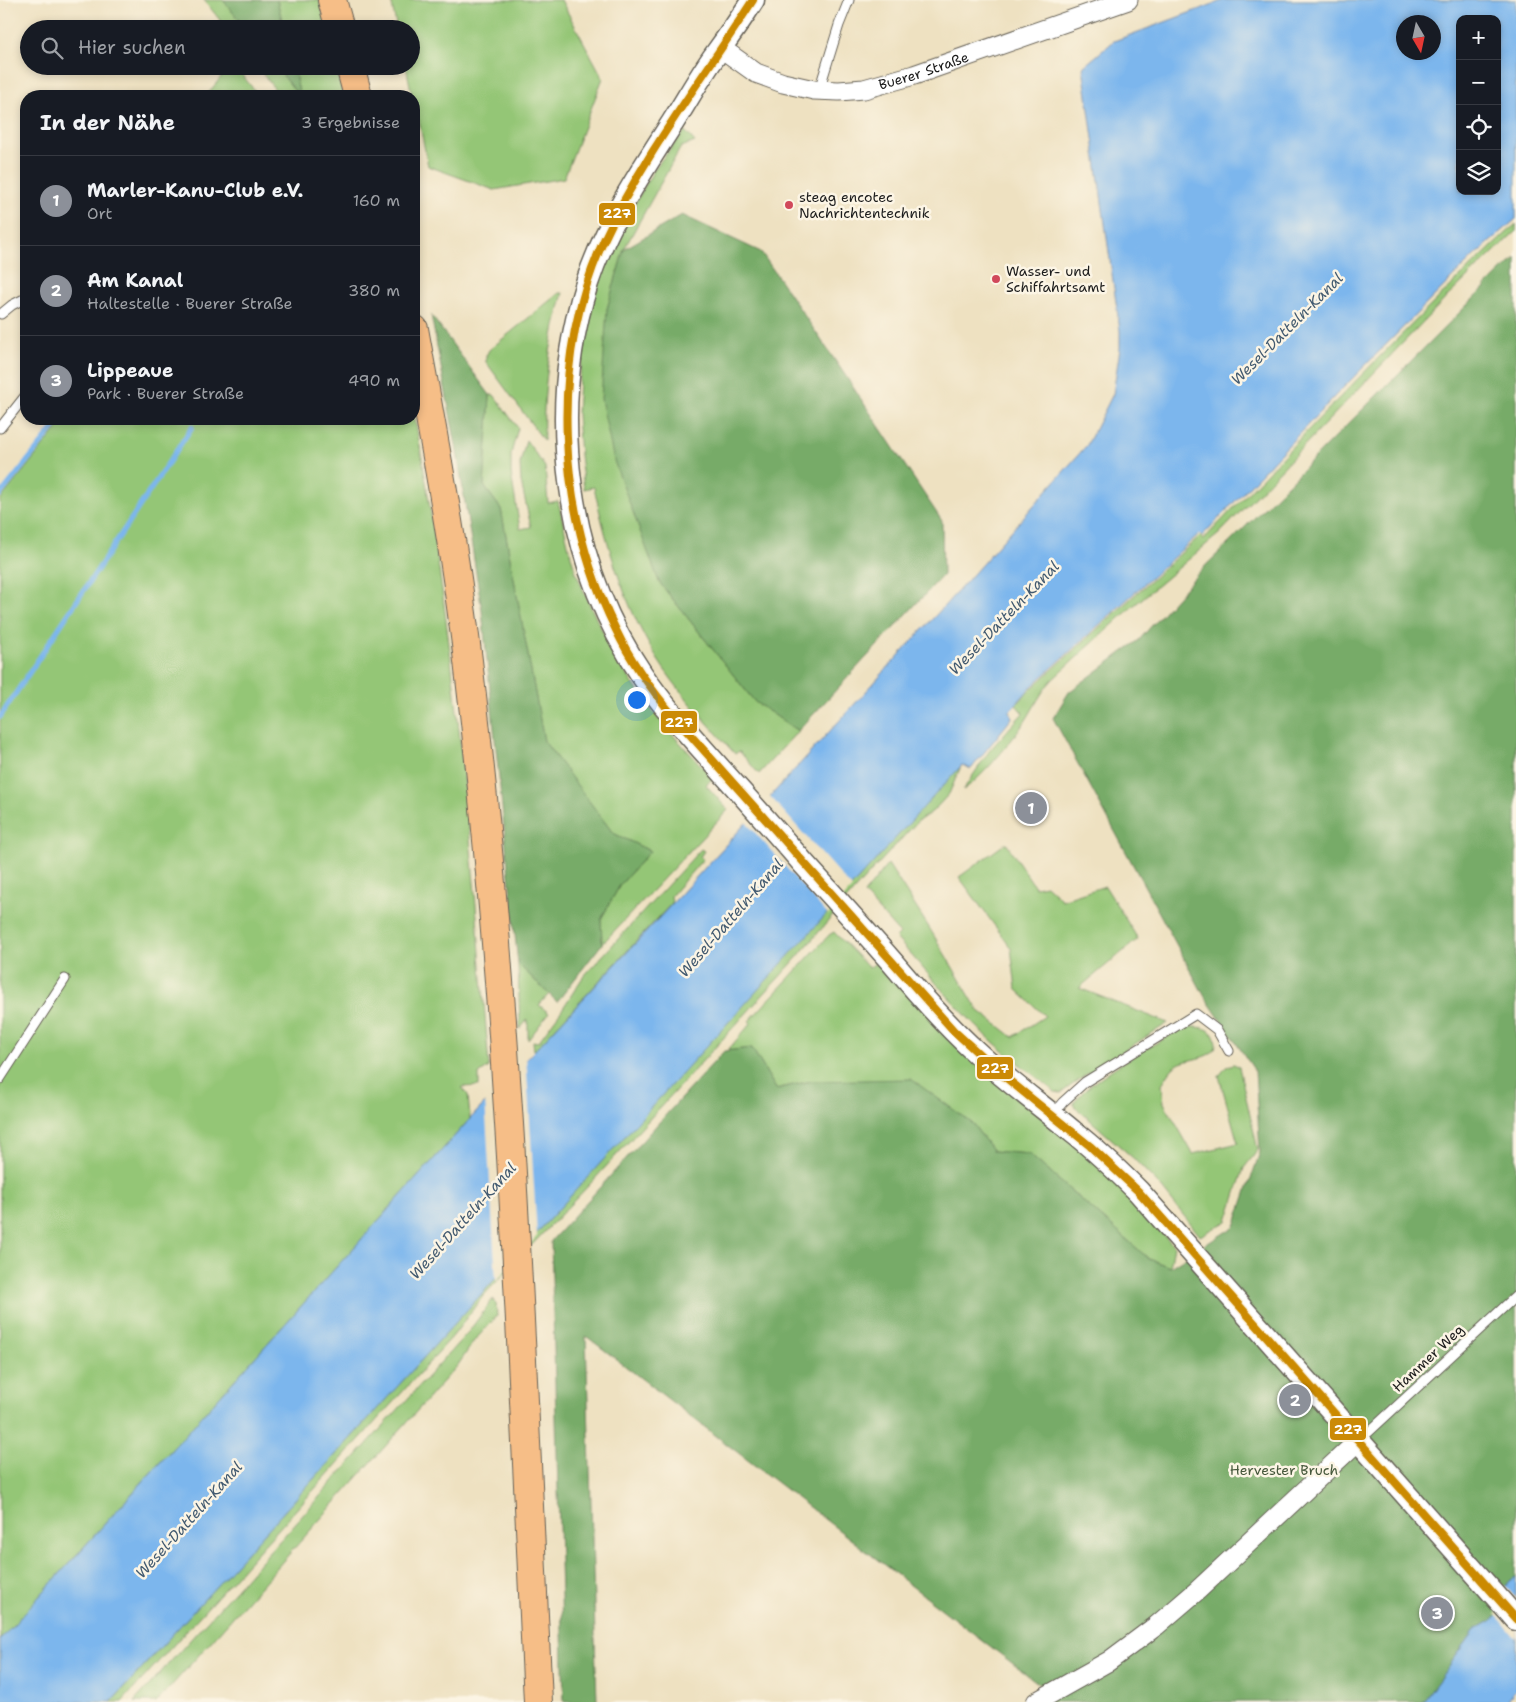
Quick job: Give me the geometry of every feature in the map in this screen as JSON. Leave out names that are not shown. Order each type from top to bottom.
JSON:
[{"type":"main road","points":[[332,0],[338,20]]},
{"type":"main road","points":[[352,75],[356,90]]},
{"type":"main road","points":[[420,363],[445,503],[470,676],[488,849],[504,1049],[518,1278],[538,1702]]},
{"type":"street","points":[[753,0],[631,188],[607,233],[588,279],[579,311],[569,371],[566,424],[569,474],[582,541],[599,593],[613,625],[630,656],[658,696],[959,1037],[1116,1169],[1156,1210],[1516,1619]]},
{"type":"street","name":"Buerer Straße","points":[[721,48],[756,73],[783,83],[819,90],[864,89],[890,83],[1128,0]]},
{"type":"street","points":[[1036,1702],[1109,1660],[1156,1626],[1198,1590],[1358,1441]]},
{"type":"lane","points":[[819,90],[839,25],[849,0]]},
{"type":"lane","points":[[1,314],[20,301]]},
{"type":"lane","points":[[0,428],[20,403]]},
{"type":"lane","points":[[0,1079],[65,979]]},
{"type":"lane","points":[[1052,1115],[1085,1082],[1196,1014],[1217,1030],[1229,1051]]},
{"type":"lane","name":"Hammer Weg","points":[[1358,1441],[1516,1296]]},
{"type":"green space","points":[[204,0],[223,0],[239,20],[220,20]]},
{"type":"green space","points":[[223,0],[277,0],[282,20],[239,20]]},
{"type":"green space","points":[[277,0],[319,0],[325,20],[282,20]]},
{"type":"green space","points":[[391,0],[561,0],[603,78],[564,178],[494,190],[428,166],[420,126],[420,90],[411,90],[408,75],[420,75],[420,20],[395,20]]},
{"type":"green space","points":[[223,75],[242,75],[254,90],[211,90]]},
{"type":"green space","points":[[264,75],[283,75],[294,90],[275,90]]},
{"type":"green space","points":[[283,75],[295,75],[299,90],[294,90]]},
{"type":"green space","points":[[295,75],[338,75],[342,90],[299,90]]},
{"type":"green space","points":[[685,131],[695,142],[681,147],[624,249],[607,309],[659,582],[755,702],[798,731],[759,774],[739,751],[735,754],[698,713],[664,669],[639,627],[620,582],[594,487],[584,489],[580,455],[577,414],[579,381],[590,308],[613,242],[655,168]]},
{"type":"green space","points":[[682,215],[761,252],[942,521],[943,575],[798,731],[755,702],[659,582],[614,461],[601,399],[607,309],[624,249]]},
{"type":"green space","points":[[1516,224],[1516,231],[1448,296],[1220,533],[1131,608],[1052,680],[1005,748],[980,776],[963,790],[990,750],[1023,713],[1016,705],[1031,689],[1200,536],[1203,540],[1396,340]]},
{"type":"green space","name":"Hervester Bruch","points":[[1516,258],[1516,1577],[1510,1581],[1516,1598],[1491,1621],[1475,1630],[1423,1702],[1036,1702],[1051,1693],[586,1336],[597,1702],[564,1702],[551,1241],[724,1051],[752,1048],[776,1089],[811,1081],[911,1079],[972,1123],[993,1151],[1029,1154],[1149,1259],[1170,1267],[1235,1226],[1260,1152],[1255,1071],[1205,997],[1053,718],[1069,692],[1139,640],[1203,568]]},
{"type":"green space","points":[[559,293],[563,293],[548,366],[544,403],[544,441],[486,362],[486,356],[489,350]]},
{"type":"green space","points":[[431,315],[490,395],[484,486],[501,509],[544,741],[613,833],[650,851],[620,885],[601,919],[602,944],[557,1002],[518,964],[482,611],[456,445]]},
{"type":"green space","points":[[490,395],[494,395],[518,428],[511,454],[511,473],[520,529],[531,527],[521,482],[520,464],[526,440],[545,467],[548,503],[558,501],[576,572],[605,636],[650,708],[713,778],[706,785],[728,810],[602,944],[601,919],[620,885],[650,851],[613,833],[544,742],[501,509],[484,486]]},
{"type":"green space","points":[[60,425],[416,425],[443,597],[464,773],[489,1067],[479,1074],[479,1086],[462,1087],[468,1095],[470,1119],[0,1640],[0,500]]},
{"type":"green space","points":[[962,764],[949,794],[933,811],[917,822],[859,885],[795,960],[591,1183],[483,1296],[453,1336],[122,1702],[111,1702]]},
{"type":"green space","points":[[1006,843],[1035,887],[1046,885],[1062,900],[1105,886],[1138,939],[1079,988],[1168,1023],[1087,1074],[1061,1093],[1055,1092],[1014,1059],[965,1015],[896,938],[900,934],[864,894],[888,864],[930,929],[978,1010],[1013,1037],[1045,1016],[1016,989],[1011,948],[959,877]]},
{"type":"green space","points":[[701,849],[704,851],[700,857],[703,859],[671,896],[672,903],[534,1051],[533,1041],[538,1042],[583,977]]},
{"type":"green space","points":[[834,932],[869,968],[878,961],[1113,1179],[1174,1246],[1170,1267],[1149,1259],[1029,1154],[993,1151],[972,1123],[811,1081],[776,1089],[752,1048],[727,1051],[751,1023],[749,1021],[829,935]]},
{"type":"green space","points":[[518,964],[549,994],[539,1005],[549,1013],[528,1040],[528,1019],[520,1029]]},
{"type":"green space","points":[[1186,1027],[1209,1030],[1214,1036],[1216,1044],[1210,1054],[1182,1062],[1175,1066],[1162,1084],[1164,1103],[1193,1154],[1238,1143],[1219,1076],[1227,1066],[1234,1064],[1239,1067],[1258,1150],[1244,1168],[1227,1221],[1200,1236],[1160,1186],[1133,1158],[1073,1105],[1080,1095],[1107,1073],[1141,1051]]},
{"type":"green space","points":[[493,1299],[496,1303],[497,1316],[474,1341],[458,1365],[157,1702],[134,1702],[469,1331]]},
{"type":"water","name":"Wesel-Datteln-Kanal","points":[[1224,0],[1516,0],[1516,219],[1474,256],[1336,395],[1202,536],[1199,534],[1031,687],[1010,711],[1012,718],[971,769],[962,765],[111,1702],[0,1702],[0,1640],[470,1119],[649,929],[968,580],[1087,445],[1113,394],[1120,348],[1120,331],[1083,67],[1114,41]]},
{"type":"water","points":[[1516,1577],[1516,1689],[1506,1702],[1423,1702],[1475,1630],[1491,1621],[1515,1598],[1505,1587]]},
{"type":"pier","points":[[768,794],[852,888],[828,915],[744,820]]},
{"type":"pier","points":[[526,1056],[537,1236],[496,1281],[485,1099]]},
{"type":"pier","points":[[1504,1585],[1516,1598],[1516,1638],[1495,1614],[1512,1598],[1503,1588]]},
{"type":"waterway","points":[[0,495],[56,425]]},
{"type":"waterway","points":[[0,717],[192,427]]},
{"type":"transit line","name":"227","points":[[753,0],[674,118],[620,209],[604,240],[586,287],[574,336],[568,386],[567,436],[572,487],[581,536],[596,584],[616,630],[628,654],[676,719],[954,1031],[1000,1073],[1090,1146],[1138,1191],[1516,1619]]},
{"type":"place","name":"steag encotec Nachrichtentechnik","points":[[789,205]]},
{"type":"place","name":"Wasser- und Schiffahrtsamt","points":[[996,279]]},
{"type":"place","name":"Marler-Kanu-Club e.V.","points":[[1031,808]]},
{"type":"place","name":"Am Kanal","points":[[1295,1400]]},
{"type":"place","name":"Lippeaue","points":[[1437,1613]]}]
